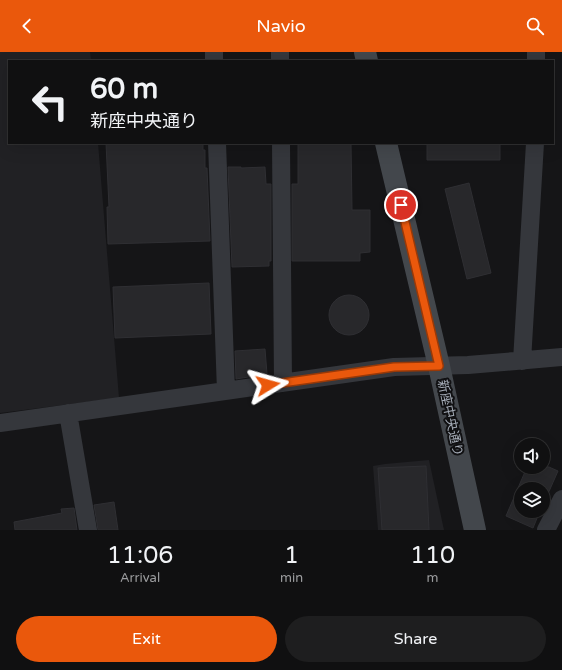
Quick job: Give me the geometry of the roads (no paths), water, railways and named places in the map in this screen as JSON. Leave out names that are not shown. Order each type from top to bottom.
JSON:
[{"type":"street","points":[[217,144],[226,391]]},
{"type":"street","points":[[281,144],[283,383]]},
{"type":"street","name":"新座中央通り","points":[[386,144],[439,366],[475,530]]},
{"type":"street","points":[[522,361],[535,144]]},
{"type":"street","points":[[0,423],[394,367],[468,365],[562,356]]},
{"type":"street","points":[[68,413],[88,530]]},
{"type":"street","points":[[546,530],[562,499]]}]
